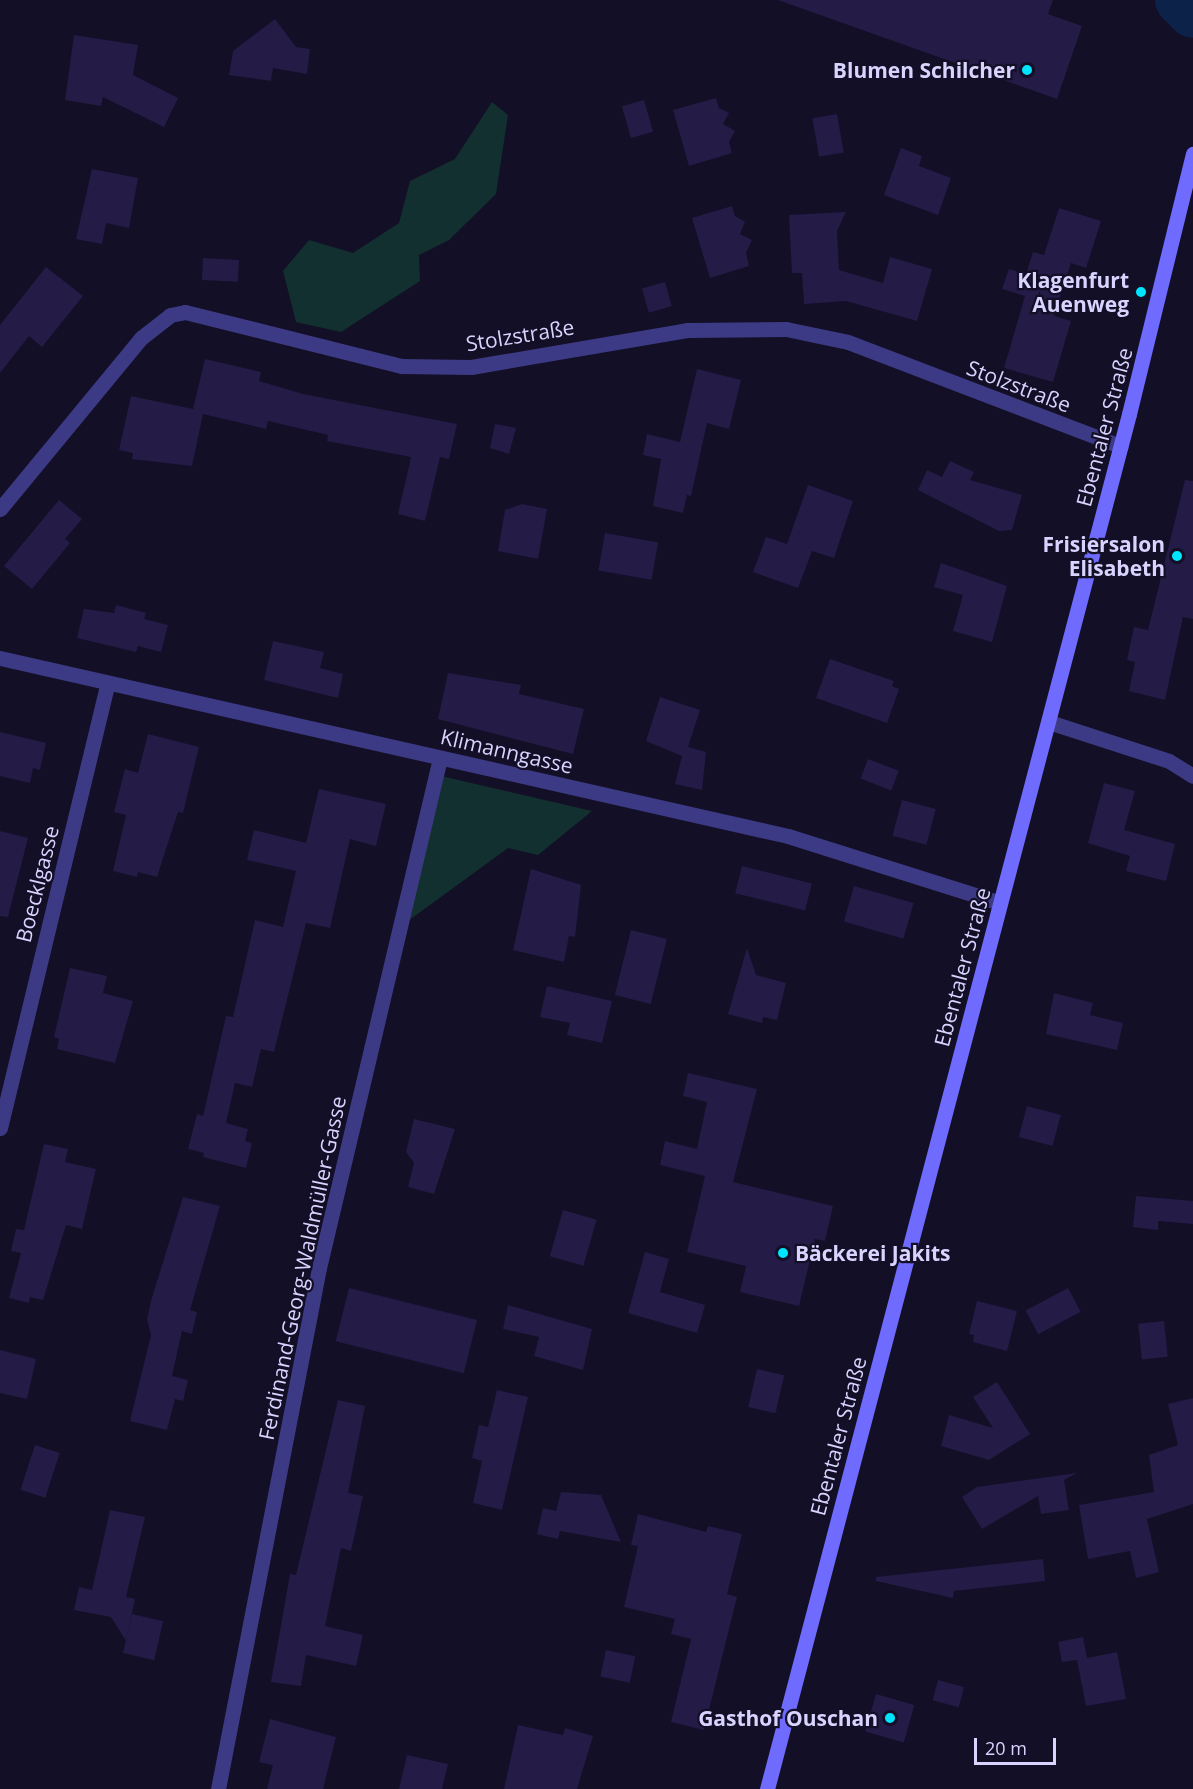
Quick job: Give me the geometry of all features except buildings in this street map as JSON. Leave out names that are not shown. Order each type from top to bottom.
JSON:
[{"type":"main road","name":"Ebentaler Straße","points":[[767,1789],[1121,446],[1193,154]]},
{"type":"street","name":"Stolzstraße","points":[[0,509],[141,338],[170,315],[185,312],[402,366],[471,367],[687,330],[786,329],[848,342],[1121,446]]},
{"type":"street","name":"Klimanngasse","points":[[0,658],[107,685],[788,836],[1000,903]]},
{"type":"street","name":"Boecklgasse","points":[[0,1128],[107,685]]},
{"type":"street","points":[[1049,722],[1169,761],[1193,776]]},
{"type":"street","name":"Ferdinand-Georg-Waldmüller-Gasse","points":[[218,1789],[319,1268],[440,758]]},
{"type":"green space","points":[[492,102],[508,115],[496,194],[449,240],[419,255],[420,281],[341,332],[296,322],[283,271],[309,240],[353,253],[399,223],[410,181],[455,159]]},
{"type":"green space","points":[[441,776],[592,811],[538,855],[508,848],[408,921]]},
{"type":"waterway","points":[[1180,0],[1193,13]]},
{"type":"place","name":"Blumen Schilcher","points":[[1027,70]]},
{"type":"place","name":"Klagenfurt Auenweg","points":[[1141,292]]},
{"type":"place","name":"Frisiersalon Elisabeth","points":[[1177,556]]},
{"type":"place","name":"Bäckerei Jakits","points":[[783,1253]]},
{"type":"place","name":"Gasthof Ouschan","points":[[890,1718]]}]
